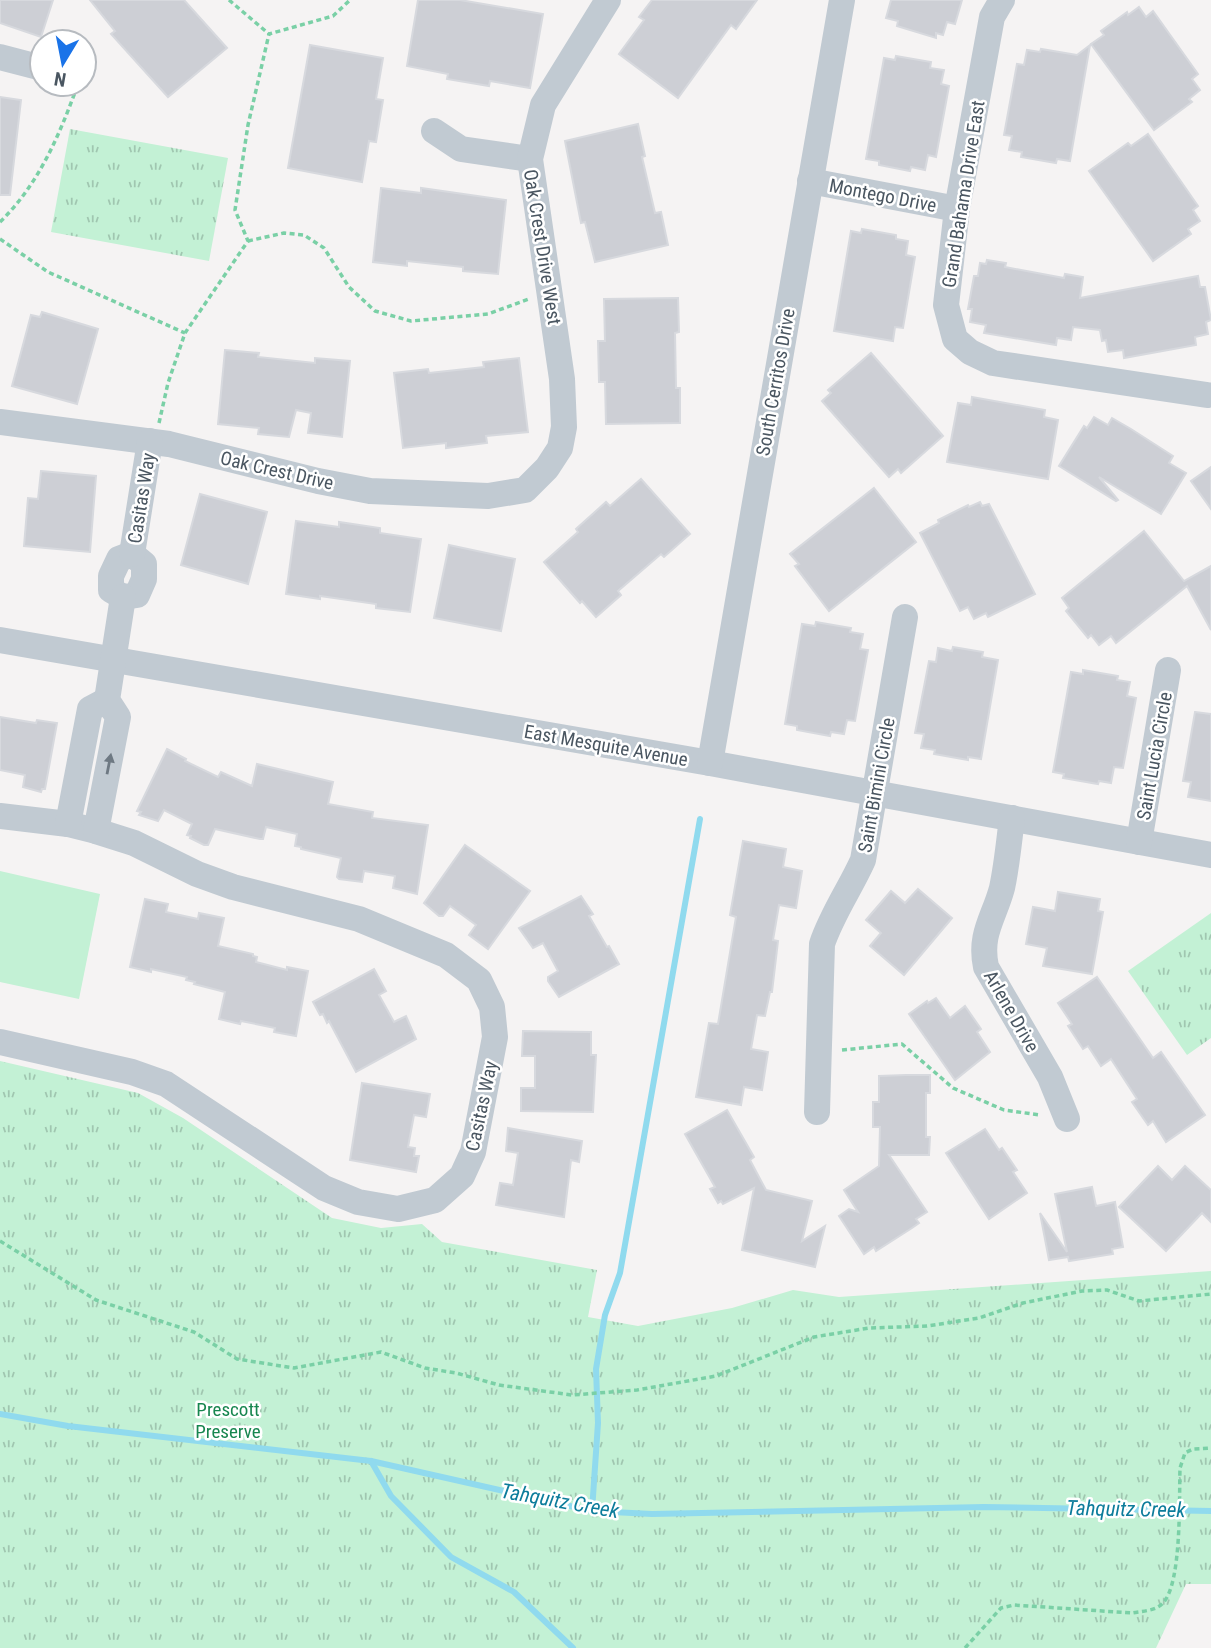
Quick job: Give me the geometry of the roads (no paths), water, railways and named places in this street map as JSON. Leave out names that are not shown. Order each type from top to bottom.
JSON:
[{"type":"street","name":"Oak Crest Drive West","points":[[547,468],[560,448],[564,426],[562,379],[530,159],[543,105],[608,0]]},
{"type":"street","name":"South Cerritos Drive","points":[[710,763],[842,0]]},
{"type":"street","name":"Grand Bahama Drive East","points":[[1002,0],[992,17],[957,209],[946,305],[955,339],[970,352],[993,363],[1207,395]]},
{"type":"street","points":[[0,57],[28,64]]},
{"type":"street","points":[[434,131],[461,149],[530,159]]},
{"type":"street","name":"Montego Drive","points":[[810,181],[957,209]]},
{"type":"street","name":"Oak Crest Drive","points":[[0,422],[152,442],[370,491],[488,496],[525,490],[547,468]]},
{"type":"street","name":"Casitas Way","points":[[96,831],[118,717],[107,700],[123,597],[111,590],[111,576],[119,559],[132,554],[152,442]]},
{"type":"street","name":"Saint Bimini Circle","points":[[817,1112],[822,944],[830,920],[863,860],[905,617]]},
{"type":"street","name":"East Mesquite Avenue","points":[[0,640],[710,763],[1211,855]]},
{"type":"street","name":"Saint Lucia Circle","points":[[1139,842],[1168,670]]},
{"type":"street","points":[[68,824],[90,709],[107,700]]},
{"type":"street","name":"Casitas Way","points":[[0,816],[68,824],[96,831],[134,843],[197,874],[233,887],[359,919],[446,955],[479,980],[492,1007],[495,1037],[473,1152],[462,1176],[435,1200],[398,1209],[358,1202],[324,1188],[166,1084],[132,1072],[8,1046],[0,1042]]},
{"type":"street","name":"Arlene Drive","points":[[1012,818],[1002,887],[985,935],[983,950],[986,967],[1050,1077],[1067,1119]]},
{"type":"waterway","points":[[592,1511],[598,1423],[596,1369],[605,1315],[620,1273],[700,819]]},
{"type":"waterway","name":"Tahquitz Creek","points":[[0,1414],[68,1426],[371,1461],[592,1511],[652,1514],[984,1507],[1211,1511]]},
{"type":"waterway","points":[[371,1461],[391,1496],[451,1557],[514,1592],[573,1648]]},
{"type":"park label","name":"Prescott Preserve","points":[[228,1420]]}]
